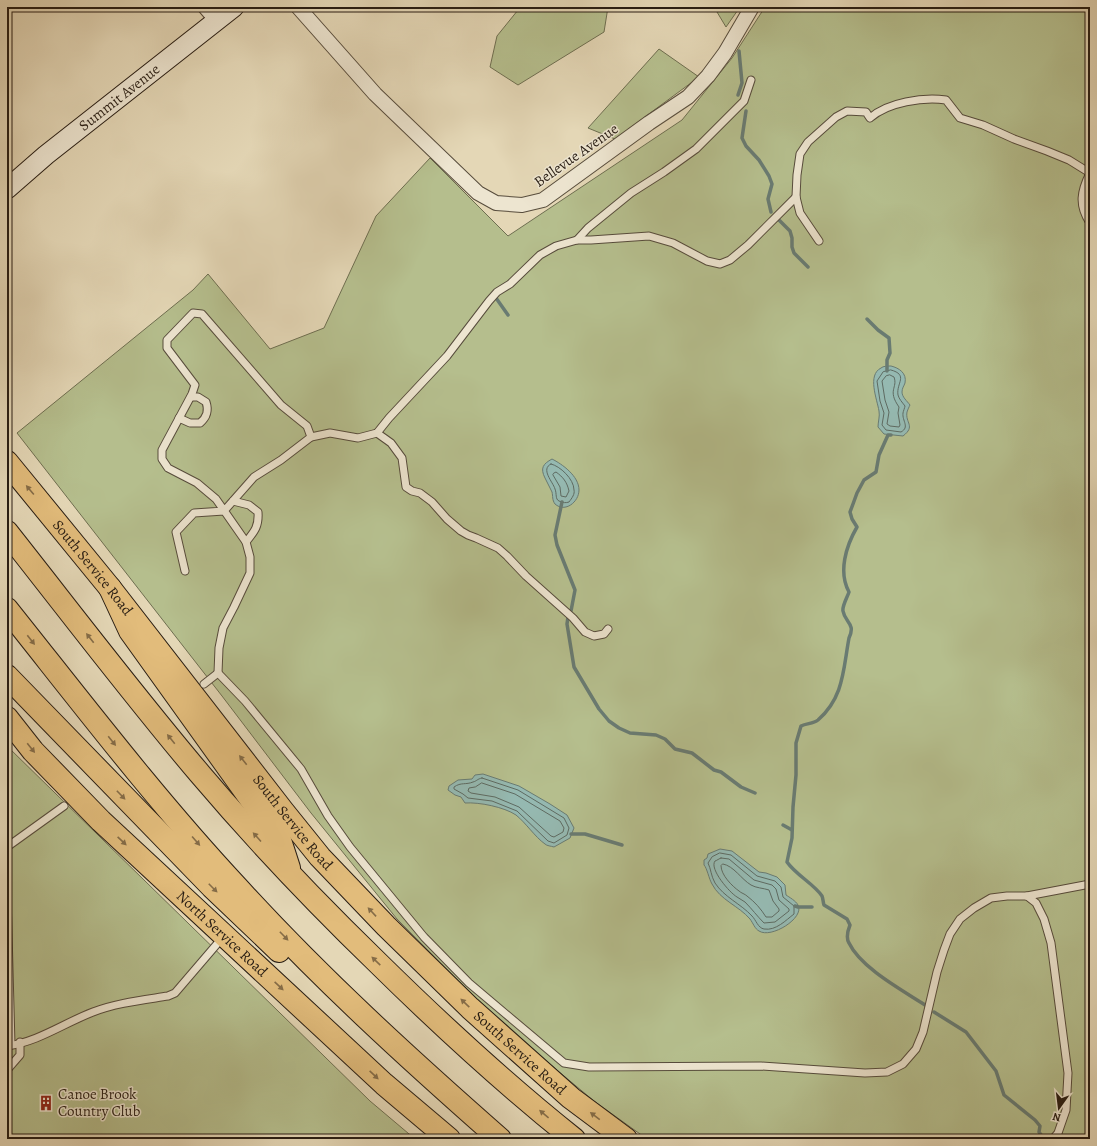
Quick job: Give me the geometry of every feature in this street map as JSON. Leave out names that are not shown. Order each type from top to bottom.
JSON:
[{"type":"main road","name":"South Service Road","points":[[7,462],[110,588],[282,811],[320,857],[386,926],[470,1008],[571,1098],[626,1139]]},
{"type":"main road","points":[[7,532],[133,692],[201,775],[292,876],[348,934],[459,1041],[545,1116],[574,1139]]},
{"type":"main road","points":[[110,588],[130,631],[280,840],[292,876]]},
{"type":"main road","points":[[7,609],[164,805],[237,887],[320,973],[442,1089]]},
{"type":"main road","points":[[7,676],[212,887],[288,960],[500,1139]]},
{"type":"main road","name":"North Service Road","points":[[7,718],[33,751],[101,821],[384,1084],[449,1139]]},
{"type":"street","name":"Summit Avenue","points":[[7,189],[211,14],[234,7]]},
{"type":"street","name":"Bellevue Avenue","points":[[298,7],[375,94],[478,193],[496,203],[522,205],[543,200],[649,123],[688,98],[708,76],[725,53],[752,7]]},
{"type":"lane","points":[[577,240],[588,228],[631,193],[664,172],[696,148],[744,101],[751,80]]},
{"type":"lane","points":[[820,241],[800,213],[796,197],[800,154],[808,142],[836,117],[847,111],[866,112],[870,118],[876,113],[900,102],[936,99],[946,100],[960,118],[983,124],[1014,139],[1069,160],[1090,172],[1083,187],[1082,203],[1085,215],[1090,223]]},
{"type":"lane","points":[[185,571],[176,532],[194,513],[224,511],[254,477],[281,460],[311,436],[330,433],[358,438],[378,433],[389,418],[446,356],[497,292],[510,284],[540,255],[556,246],[577,240],[649,236],[673,243],[707,261],[720,264],[730,260],[748,245],[796,197]]},
{"type":"lane","points":[[311,436],[307,426],[281,404],[202,314],[192,313],[167,340],[167,348],[195,385],[191,398],[162,450],[162,459],[168,468],[197,483],[216,498],[246,542],[250,557],[250,573],[223,628],[219,648],[218,673],[245,701],[301,770],[328,816],[350,847],[424,937],[469,984],[564,1063],[589,1067],[761,1066],[865,1073],[886,1072],[903,1064],[916,1050],[923,1032],[937,972],[944,950],[950,934],[960,919],[974,908],[991,898],[1027,896],[1090,884]]},
{"type":"lane","points":[[179,418],[190,423],[200,423],[206,418],[208,408],[206,402],[198,397],[191,398]]},
{"type":"lane","points":[[378,433],[391,443],[402,458],[406,487],[412,491],[420,493],[432,502],[461,531],[498,548],[526,576],[573,618],[585,632],[594,636],[604,634],[608,629]]},
{"type":"lane","points":[[233,501],[249,504],[258,512],[259,523],[253,534],[246,542]]},
{"type":"lane","points":[[204,684],[218,673]]},
{"type":"lane","points":[[7,847],[64,806]]},
{"type":"lane","points":[[7,894],[9,1045],[54,1031],[93,1012],[116,1005],[168,996],[175,993],[224,935]]},
{"type":"lane","points":[[1027,896],[1036,903],[1044,919],[1051,943],[1068,1073],[1066,1110],[1058,1133],[1053,1139]]},
{"type":"lane","points":[[7,1070],[20,1055],[20,1042]]},
{"type":"green space","points":[[518,7],[608,7],[604,32],[518,85],[490,67],[497,36],[518,10]]},
{"type":"green space","points":[[714,7],[740,7],[726,27]]},
{"type":"green space","points":[[765,7],[1090,7],[1090,1139],[647,1139],[594,1101],[534,1051],[479,1002],[397,919],[311,813],[222,696],[17,433],[193,290],[208,274],[270,349],[324,328],[376,216],[430,158],[508,236],[682,120],[732,58]]},
{"type":"green space","points":[[659,49],[699,77],[615,139],[588,128]]},
{"type":"green space","points":[[8,747],[370,1101],[415,1139],[7,1139]]},
{"type":"water","points":[[891,366],[897,368],[905,376],[902,394],[910,405],[907,412],[909,430],[903,436],[884,434],[878,427],[879,413],[874,388],[874,376],[882,367]]},
{"type":"water","points":[[552,459],[573,475],[578,485],[579,490],[577,499],[567,507],[555,504],[552,492],[543,475],[543,467]]},
{"type":"water","points":[[483,774],[519,786],[567,815],[574,828],[570,838],[554,847],[547,845],[538,838],[520,818],[511,812],[477,803],[465,803],[461,797],[448,790],[449,786],[458,780],[472,779],[475,775]]},
{"type":"water","points":[[720,849],[732,851],[759,872],[777,877],[785,885],[786,895],[798,905],[799,910],[797,916],[786,926],[778,930],[764,933],[756,929],[746,914],[715,890],[711,882],[704,865],[704,860],[707,858],[708,854]]},
{"type":"waterway","points":[[738,95],[742,83],[739,51]]},
{"type":"waterway","points":[[746,111],[742,138],[746,146],[759,160],[769,176],[772,184],[768,199],[771,212]]},
{"type":"waterway","points":[[779,220],[790,231],[794,253],[808,267]]},
{"type":"waterway","points":[[496,298],[508,315]]},
{"type":"waterway","points":[[867,319],[889,338],[890,353],[887,360],[887,371]]},
{"type":"waterway","points":[[891,435],[888,435],[879,455],[876,472],[864,480],[857,493],[850,512],[857,527],[853,534],[845,559],[844,576],[849,592],[843,609],[844,615],[851,626],[851,633],[838,692],[827,711],[818,720],[801,726],[796,743],[796,775],[792,838],[787,862],[819,892],[822,896],[824,905],[847,919],[850,925],[848,941],[863,961],[883,978],[925,1005]]},
{"type":"waterway","points":[[562,502],[555,535],[557,545],[575,590],[571,611]]},
{"type":"waterway","points":[[568,617],[567,624],[574,667],[599,709],[609,721],[630,733],[656,735],[665,739],[675,749],[692,753],[714,770],[721,772],[741,787],[755,793]]},
{"type":"waterway","points":[[783,825],[792,830]]},
{"type":"waterway","points":[[571,834],[585,834],[622,845]]},
{"type":"waterway","points":[[795,906],[812,907]]},
{"type":"waterway","points":[[934,1012],[966,1032],[996,1071],[1004,1095],[1035,1120],[1040,1126],[1039,1132],[1044,1139]]},
{"type":"place","name":"Canoe Brook Country Club","points":[[46,1103]]}]
